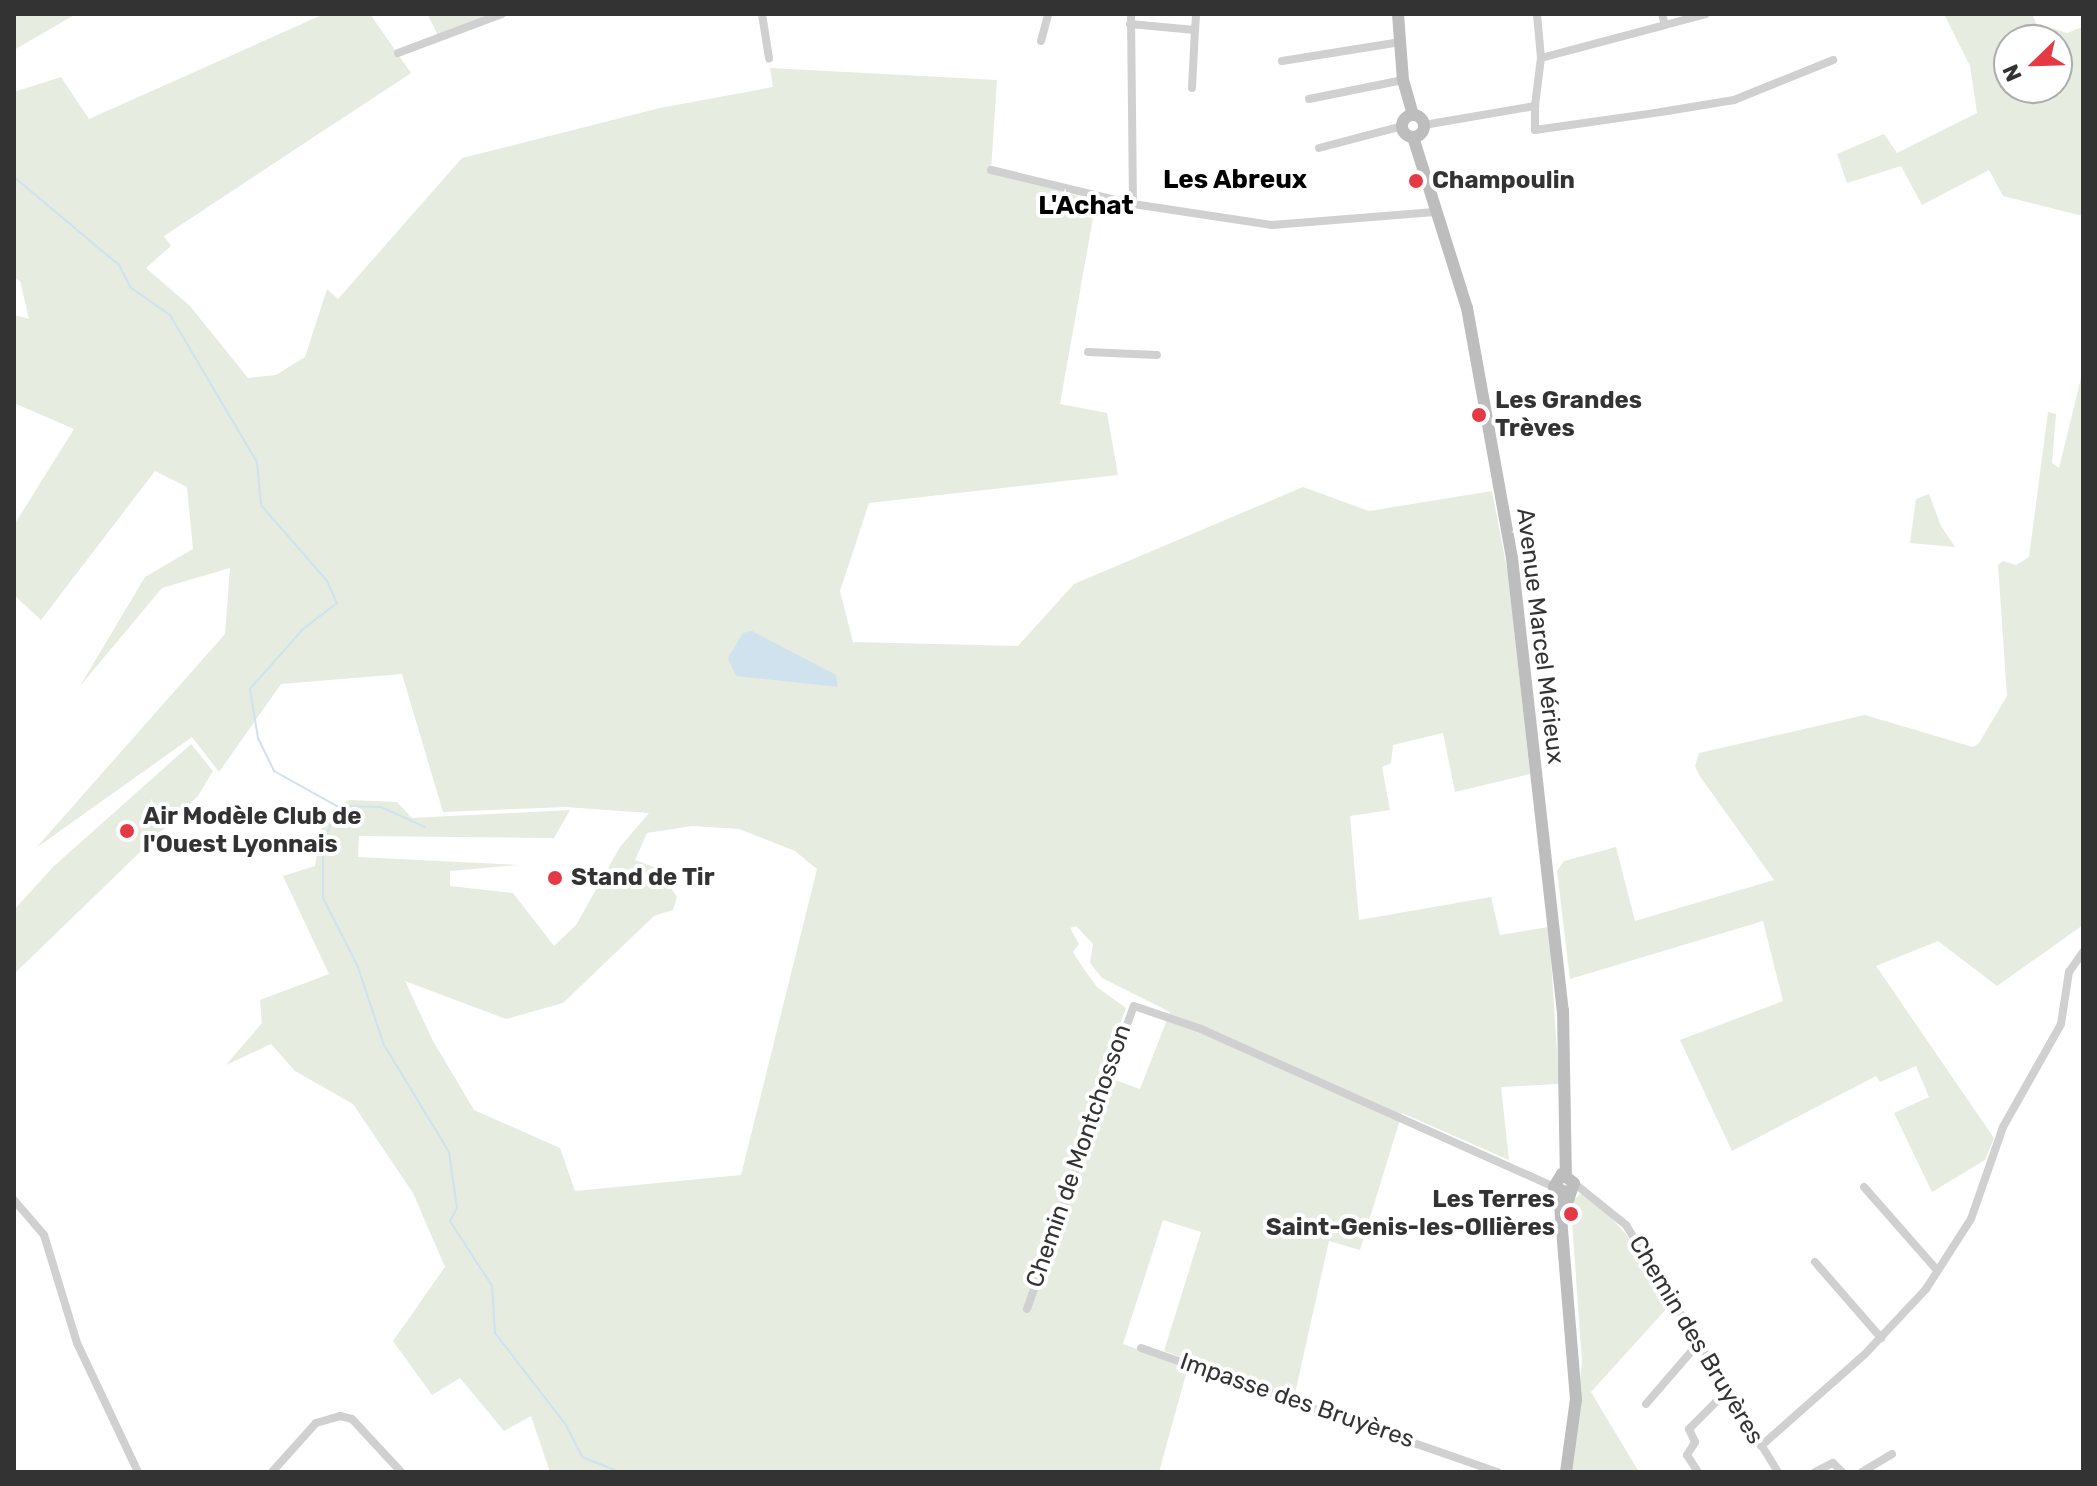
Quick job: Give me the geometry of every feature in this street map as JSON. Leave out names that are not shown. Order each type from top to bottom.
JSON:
[{"type":"main road","points":[[1398,14],[1403,80],[1413,115],[1424,125],[1413,137],[1402,126],[1413,115]]},
{"type":"main road","name":"Avenue Marcel Mérieux","points":[[1413,137],[1434,212],[1467,308],[1512,558],[1563,1010],[1563,1221],[1576,1399],[1566,1472]]},
{"type":"street","points":[[398,53],[502,14]]},
{"type":"street","points":[[762,14],[769,58]]},
{"type":"street","points":[[1041,41],[1048,14]]},
{"type":"street","points":[[1192,88],[1196,14]]},
{"type":"street","points":[[1537,14],[1541,58],[1535,130],[1734,100],[1833,60]]},
{"type":"street","points":[[1662,14],[1665,25]]},
{"type":"street","points":[[1541,58],[1706,14]]},
{"type":"street","points":[[1133,204],[1130,19],[1195,30]]},
{"type":"street","points":[[1282,61],[1400,42]]},
{"type":"street","points":[[1309,99],[1403,80]]},
{"type":"street","points":[[1424,125],[1535,106]]},
{"type":"street","points":[[1319,148],[1402,126]]},
{"type":"street","points":[[991,170],[1133,204],[1272,225],[1434,212]]},
{"type":"street","points":[[1088,352],[1157,355]]},
{"type":"street","points":[[1761,1446],[1881,1338],[1937,1270],[1971,1219],[2003,1127],[2061,1024],[2069,972],[2083,952]]},
{"type":"street","name":"Chemin des Bruyères","points":[[1134,1006],[1201,1029],[1563,1184],[1626,1225],[1725,1393],[1778,1472]]},
{"type":"street","name":"Chemin de Montchosson","points":[[1027,1309],[1134,1006]]},
{"type":"street","points":[[1864,1187],[1937,1270]]},
{"type":"street","points":[[14,1200],[44,1235],[77,1343],[138,1472]]},
{"type":"street","points":[[1815,1262],[1881,1338]]},
{"type":"street","points":[[1646,1404],[1697,1345]]},
{"type":"street","name":"Impasse des Bruyères","points":[[1141,1348],[1498,1472]]},
{"type":"street","points":[[1698,1472],[1687,1455],[1695,1442],[1689,1429],[1725,1393]]},
{"type":"street","points":[[272,1472],[316,1423],[340,1416],[352,1419],[401,1472]]},
{"type":"street","points":[[1862,1472],[1892,1454]]},
{"type":"street","points":[[1815,1472],[1828,1463],[1842,1472]]},
{"type":"shaded area","points":[[14,14],[76,14],[14,50]]},
{"type":"shaded area","points":[[324,14],[370,14],[411,73],[164,236],[171,246],[146,268],[190,306],[248,378],[276,375],[305,357],[327,289],[338,299],[462,158],[660,108],[773,87],[770,68],[997,80],[991,170],[1096,201],[1060,404],[1107,413],[1118,475],[869,503],[840,591],[853,642],[1018,646],[1074,584],[1303,487],[1369,511],[1492,491],[1508,574],[1530,774],[1455,792],[1443,733],[1393,745],[1391,763],[1382,767],[1390,810],[1350,816],[1359,920],[1491,897],[1500,935],[1549,927],[1559,1084],[1501,1087],[1509,1160],[1402,1113],[1360,1250],[1329,1241],[1294,1398],[1164,1351],[1201,1232],[1163,1220],[1123,1344],[1188,1367],[1159,1472],[550,1472],[531,1416],[504,1431],[460,1378],[432,1395],[393,1341],[445,1267],[413,1193],[353,1104],[295,1071],[271,1044],[226,1065],[262,1023],[260,1000],[329,974],[283,876],[315,866],[324,815],[349,800],[397,802],[412,818],[570,810],[554,838],[359,836],[358,857],[520,865],[450,871],[450,886],[513,893],[554,946],[576,925],[620,847],[649,813],[565,807],[443,812],[402,674],[281,684],[219,772],[192,737],[36,848],[225,634],[230,568],[162,588],[80,686],[145,577],[193,549],[187,487],[155,471],[41,620],[14,595],[14,525],[74,429],[14,403],[14,315],[29,319],[20,281],[14,278],[14,92],[61,77],[89,119]],"holes":[[[692,826],[739,829],[795,851],[817,869],[741,1175],[575,1191],[560,1148],[474,1110],[433,1041],[405,981],[506,1019],[563,1003],[654,916],[673,910],[677,897],[657,868],[635,860],[647,833]],[[1076,926],[1093,944],[1090,963],[1102,978],[1170,1012],[1140,1089],[1101,1075],[1126,1008],[1097,987],[1073,952],[1079,944],[1070,928]]]},
{"type":"shaded area","points":[[427,14],[502,14],[434,39],[437,33]]},
{"type":"shaded area","points":[[1944,14],[2032,14],[2037,24],[1993,24],[1993,104],[2073,104],[2073,31],[2083,27],[2083,216],[2003,196],[1989,170],[1922,205],[1901,166],[1847,183],[1837,154],[1884,134],[1897,153],[1977,113],[1970,66]]},
{"type":"shaded area","points":[[2083,370],[2083,925],[1997,986],[1938,941],[1876,966],[1994,1138],[1985,1160],[1932,1192],[1894,1113],[1929,1097],[1916,1066],[1880,1082],[1876,1076],[1732,1151],[1680,1040],[1783,1001],[1763,921],[1570,979],[1557,871],[1564,861],[1616,847],[1635,921],[1774,880],[1699,775],[1695,766],[1699,753],[1865,715],[1973,747],[1979,743],[2007,696],[1998,565],[2003,561],[2016,565],[2029,557],[2048,412],[2056,414],[2052,463],[2059,468]]},
{"type":"shaded area","points":[[1929,494],[1941,526],[1955,547],[1910,543],[1916,499]]},
{"type":"shaded area","name":"Air Modèle Club de l'Ouest Lyonnais","points":[[191,744],[213,771],[198,796],[14,974],[14,910],[53,867]]},
{"type":"shaded area","points":[[1581,1193],[1602,1207],[1628,1237],[1668,1307],[1591,1392],[1639,1472],[1570,1472],[1582,1362],[1572,1221],[1574,1200]]},
{"type":"water","points":[[752,631],[836,675],[838,687],[736,676],[728,658],[743,633]]},
{"type":"waterway","points":[[14,177],[119,265],[130,287],[170,315],[257,462],[261,505],[327,581],[337,603],[303,629],[250,689],[258,738],[274,771],[337,806],[323,845],[323,898],[358,967],[384,1045],[449,1152],[457,1208],[450,1221],[492,1286],[495,1333],[566,1425],[582,1457],[620,1472]]},
{"type":"waterway","points":[[337,806],[381,807],[425,827]]},
{"type":"place","name":"Champoulin","points":[[1416,181]]},
{"type":"place","name":"Les Grandes Trèves","points":[[1479,415]]},
{"type":"place","name":"Air Modèle Club de l'Ouest Lyonnais","points":[[127,831]]},
{"type":"place","name":"Stand de Tir","points":[[555,878]]},
{"type":"place","name":"Les Terres Saint-Genis-les-Ollières","points":[[1571,1214]]},
{"type":"district","name":"Les Abreux","points":[[1235,180]]},
{"type":"district","name":"L'Achat","points":[[1086,206]]}]
